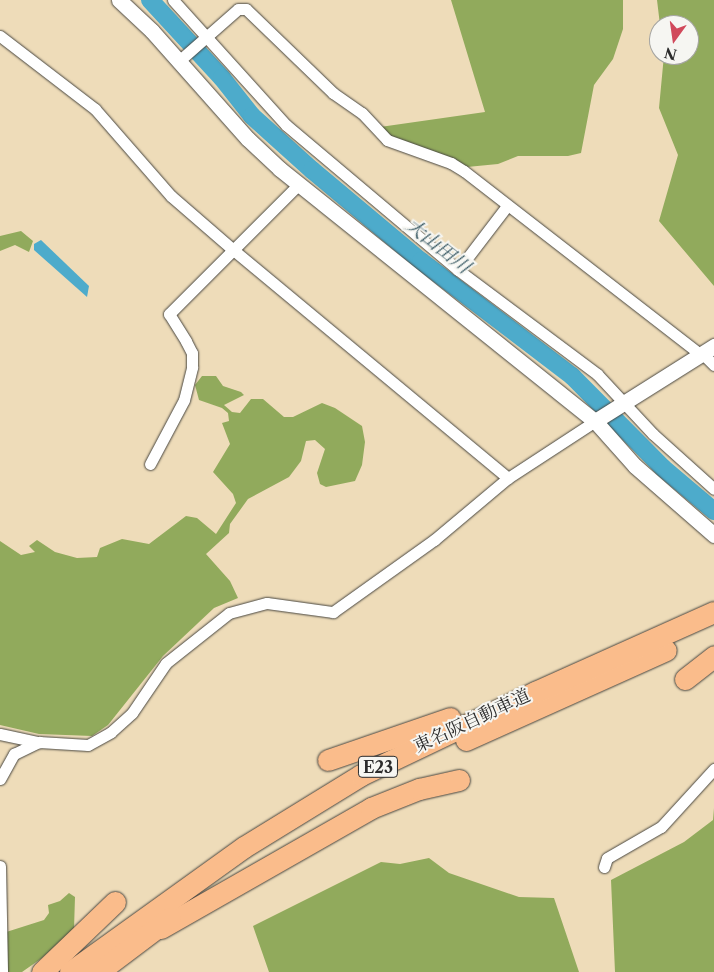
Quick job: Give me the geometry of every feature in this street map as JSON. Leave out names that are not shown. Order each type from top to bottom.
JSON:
[{"type":"highway","name":"東名阪自動車道","points":[[70,972],[244,846],[361,775],[535,692],[714,612]]},
{"type":"highway","name":"東名阪自動車道","points":[[98,972],[254,858],[370,787],[432,755],[714,628]]},
{"type":"highway","points":[[685,679],[709,658]]},
{"type":"highway","points":[[328,760],[510,695],[535,692]]},
{"type":"highway","points":[[140,940],[310,840],[371,808],[419,789],[459,780]]},
{"type":"highway","points":[[42,972],[115,902]]},
{"type":"street","points":[[118,0],[180,60],[248,139],[299,184],[596,420],[635,466],[714,535]]},
{"type":"street","points":[[173,0],[207,36],[269,109],[458,270],[568,351],[685,465],[714,489]]},
{"type":"street","points":[[180,60],[238,10],[246,9],[333,93],[362,114],[387,140],[451,163],[705,351],[714,365]]},
{"type":"street","points":[[0,36],[95,109],[171,196],[234,251],[508,478]]},
{"type":"street","points":[[150,464],[184,400],[192,367],[186,340],[169,314],[299,184]]},
{"type":"street","points":[[458,270],[507,206]]},
{"type":"street","points":[[0,734],[39,742],[88,745],[111,732],[132,713],[166,663],[229,613],[267,603],[333,612],[434,540],[508,478],[705,351]]},
{"type":"street","points":[[0,779],[14,754],[39,742]]},
{"type":"street","points":[[604,867],[607,858],[661,827],[714,769]]},
{"type":"street","points":[[0,866],[2,972]]},
{"type":"green space","points":[[451,0],[623,0],[623,29],[613,59],[594,85],[581,153],[568,156],[518,156],[498,164],[467,167],[388,137],[380,127],[485,112]]},
{"type":"green space","points":[[657,0],[714,0],[714,286],[659,221],[678,155],[659,108],[663,65],[699,65],[699,15],[659,15]]},
{"type":"green space","points":[[21,231],[33,241],[29,252],[15,245],[0,251],[0,236]]},
{"type":"green space","points":[[202,376],[216,376],[223,386],[241,392],[244,395],[224,405],[232,412],[240,413],[251,399],[263,399],[284,417],[293,417],[322,403],[335,408],[362,426],[365,442],[362,465],[355,481],[326,487],[320,484],[317,473],[325,449],[315,440],[306,441],[301,461],[289,477],[248,499],[230,524],[229,533],[206,554],[230,581],[238,598],[214,608],[163,656],[108,725],[92,736],[39,734],[0,725],[0,541],[21,555],[35,552],[29,546],[37,540],[55,552],[77,558],[97,557],[100,548],[122,539],[149,544],[186,516],[197,518],[216,534],[236,503],[233,494],[213,472],[230,444],[222,423],[229,421],[228,413],[222,408],[199,400],[195,385]]},
{"type":"green space","points":[[714,808],[714,972],[615,972],[611,880],[684,842],[713,820]]},
{"type":"green space","points":[[429,858],[449,873],[519,897],[554,898],[579,972],[269,972],[253,926],[381,862],[400,864]]},
{"type":"green space","points":[[69,893],[75,897],[74,929],[42,958],[22,972],[8,972],[0,934],[44,920],[49,913],[48,905],[60,901]]},
{"type":"water","points":[[41,240],[89,286],[87,297],[34,250],[34,244]]},
{"type":"waterway","name":"大山田川","points":[[150,0],[222,78],[252,116],[312,170],[421,261],[572,376],[663,468],[714,511]]}]
